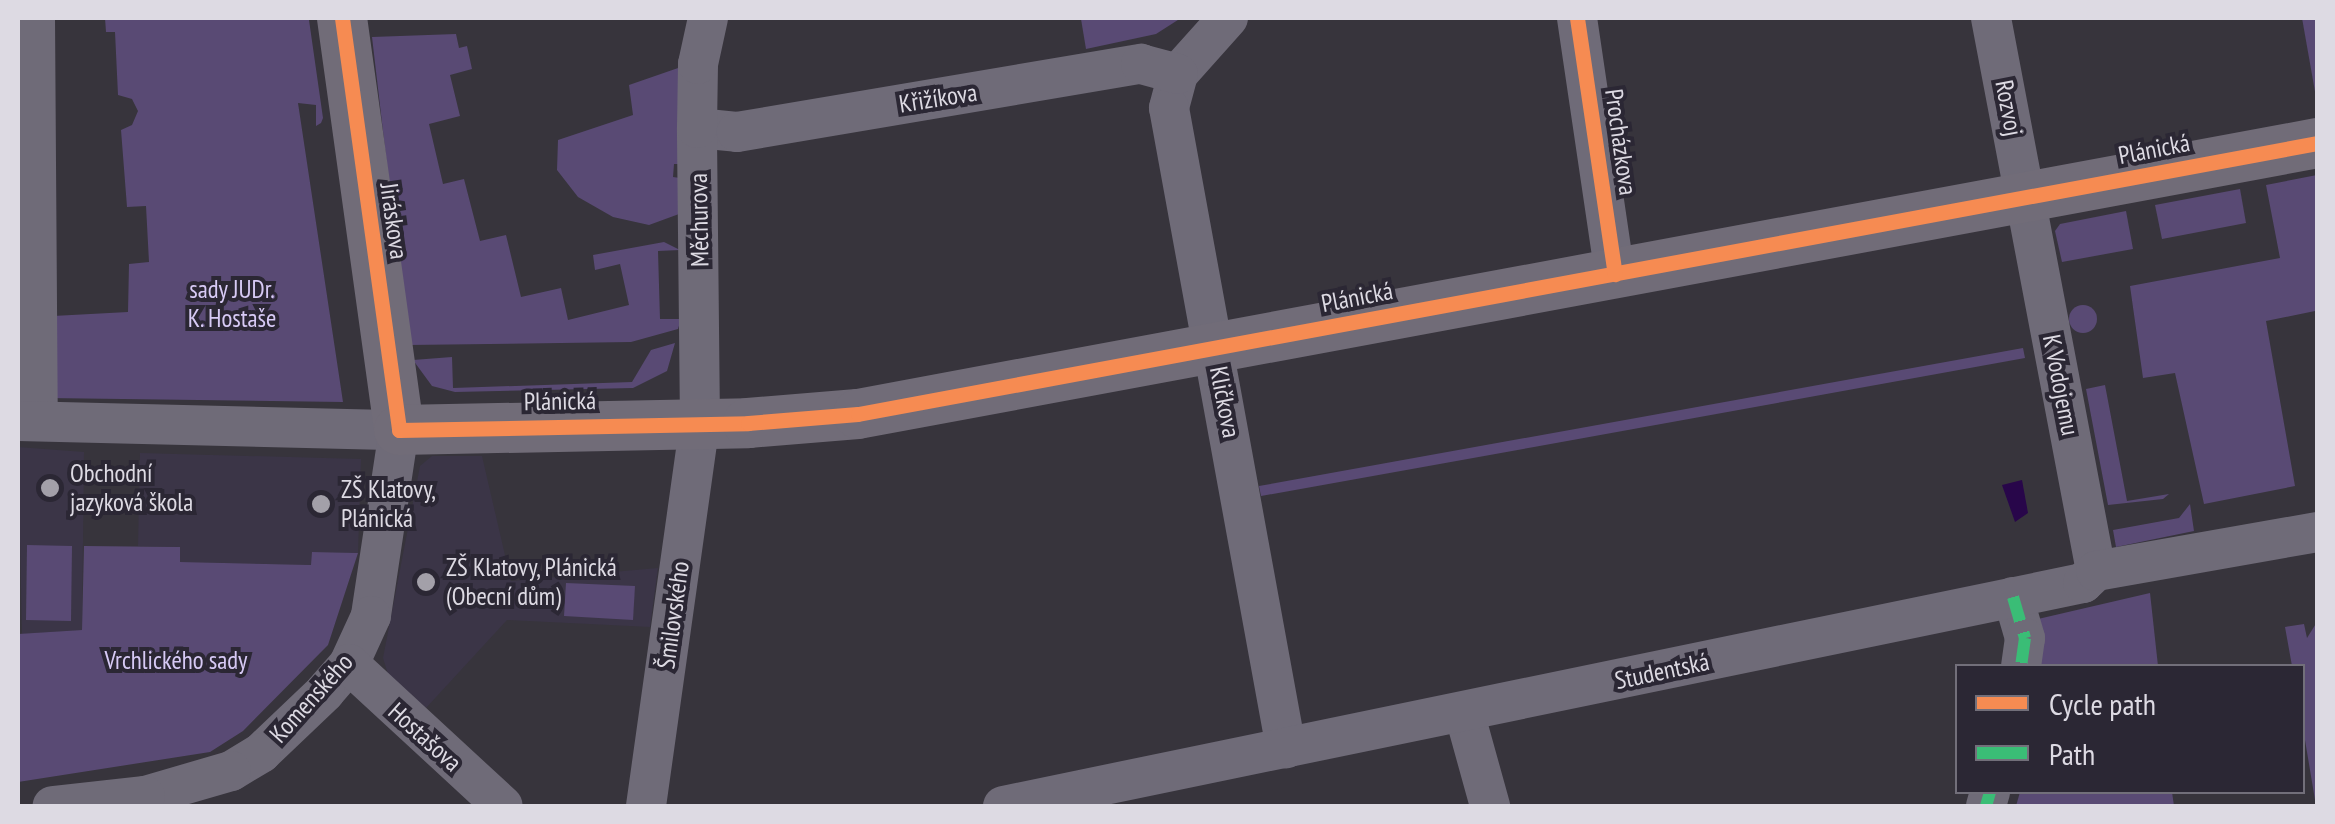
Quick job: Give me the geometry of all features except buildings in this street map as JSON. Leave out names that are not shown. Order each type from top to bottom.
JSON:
[{"type":"main road","name":"Jiráskova","points":[[342,18],[399,430]]},
{"type":"main road","name":"Plánická","points":[[399,430],[700,423],[858,414],[2318,143]]},
{"type":"street","points":[[28,421],[26,63],[35,18]]},
{"type":"street","name":"Měchurova","points":[[700,423],[696,128],[698,64],[708,18]]},
{"type":"street","points":[[1178,74],[1228,18]]},
{"type":"street","name":"Procházkova","points":[[1577,18],[1615,274]]},
{"type":"street","name":"Rozvoj","points":[[1991,18],[2026,198]]},
{"type":"street","name":"Křižíkova","points":[[696,128],[737,132],[1141,64],[1178,74]]},
{"type":"street","name":"Kličkova","points":[[1178,74],[1169,108],[1286,748]]},
{"type":"street","name":"K Vodojemu","points":[[2026,198],[2096,571]]},
{"type":"street","name":"Plánická","points":[[28,421],[399,430]]},
{"type":"street","name":"Šmilovského","points":[[646,806],[700,423]]},
{"type":"street","name":"Komenského","points":[[53,806],[147,801],[205,780],[261,753],[349,664],[371,616],[399,430]]},
{"type":"street","name":"Studentská","points":[[1003,806],[1099,798],[1286,748],[2084,583],[2096,571],[2318,532]]},
{"type":"street","points":[[2013,598],[2025,638],[2021,664]]},
{"type":"street","name":"Hostašova","points":[[349,664],[503,806]]},
{"type":"street","points":[[1464,712],[1490,806]]},
{"type":"shaded area","points":[[18,447],[84,452],[82,630],[22,634]]},
{"type":"shaded area","name":"ZŠ Klatovy, Plánická","points":[[140,453],[361,459],[358,553],[312,552],[312,565],[179,562],[179,547],[138,546]]},
{"type":"shaded area","points":[[432,456],[482,456],[511,581],[658,568],[650,627],[507,620],[426,708],[388,674],[383,658],[420,466]]},
{"type":"shaded area","points":[[2022,480],[2028,513],[2015,522],[2002,485]]},
{"type":"green space","name":"sady JUDr. K. Hostaše","points":[[105,18],[309,20],[321,123],[316,126],[316,105],[298,103],[343,402],[46,398],[53,316],[128,312],[129,264],[149,262],[146,206],[127,207],[121,130],[132,125],[138,111],[132,99],[118,95],[115,32],[106,32]]},
{"type":"green space","points":[[1181,18],[1156,34],[1086,49],[1081,19]]},
{"type":"green space","points":[[2302,18],[2316,18],[2317,103]]},
{"type":"green space","points":[[456,34],[459,48],[467,46],[472,69],[450,75],[460,116],[429,124],[443,184],[464,179],[480,241],[506,235],[521,297],[561,288],[568,320],[629,305],[620,264],[595,270],[593,255],[664,242],[680,250],[658,251],[660,319],[681,319],[678,329],[631,342],[408,345],[372,37]]},
{"type":"green space","points":[[681,67],[680,164],[674,164],[673,177],[680,178],[679,214],[649,225],[613,217],[578,197],[557,170],[558,140],[633,115],[629,85]]},
{"type":"green space","points":[[2317,175],[2317,319],[2315,311],[2266,321],[2295,486],[2204,504],[2175,373],[2143,378],[2130,286],[2280,258],[2266,185]]},
{"type":"green space","points":[[2240,189],[2246,223],[2162,239],[2155,205]]},
{"type":"green space","points":[[2126,211],[2133,249],[2062,262],[2055,231],[2060,224]]},
{"type":"green space","points":[[2083,305],[2093,309],[2097,319],[2093,329],[2083,333],[2073,329],[2069,319],[2073,309]]},
{"type":"green space","points":[[675,343],[667,371],[633,388],[455,392],[432,386],[413,360],[452,357],[453,388],[632,382],[651,350]]},
{"type":"green space","points":[[2023,348],[2025,358],[1534,447],[1261,496],[1259,486]]},
{"type":"green space","points":[[2105,385],[2127,501],[2169,494],[2163,499],[2108,505],[2086,389]]},
{"type":"green space","points":[[2190,504],[2194,531],[2116,547],[2113,530],[2179,518]]},
{"type":"green space","points":[[27,545],[72,546],[71,621],[26,620]]},
{"type":"green space","name":"Vrchlického sady","points":[[84,546],[180,547],[180,562],[311,565],[312,552],[358,553],[328,645],[243,731],[210,752],[18,782],[18,634],[82,630]]},
{"type":"green space","points":[[566,583],[635,586],[633,620],[564,616]]},
{"type":"green space","points":[[2150,593],[2158,664],[2039,664],[2038,619]]},
{"type":"green space","points":[[2317,622],[2318,806],[2305,740],[2305,664],[2292,664],[2285,627],[2304,624],[2307,638]]},
{"type":"green space","points":[[2019,794],[2172,794],[2174,806],[2016,806]]},
{"type":"marked path","points":[[2013,597],[2025,638],[2021,664]]},
{"type":"marked path","points":[[1986,806],[1989,794]]},
{"type":"cycle path","points":[[342,18],[399,430],[748,423],[858,414],[2318,143]]},
{"type":"cycle path","points":[[1577,18],[1615,274]]},
{"type":"place","name":"Obchodní jazyková škola","points":[[50,488]]},
{"type":"place","name":"ZŠ Klatovy, Plánická","points":[[321,504]]},
{"type":"place","name":"ZŠ Klatovy, Plánická (Obecní dům)","points":[[426,582]]}]
